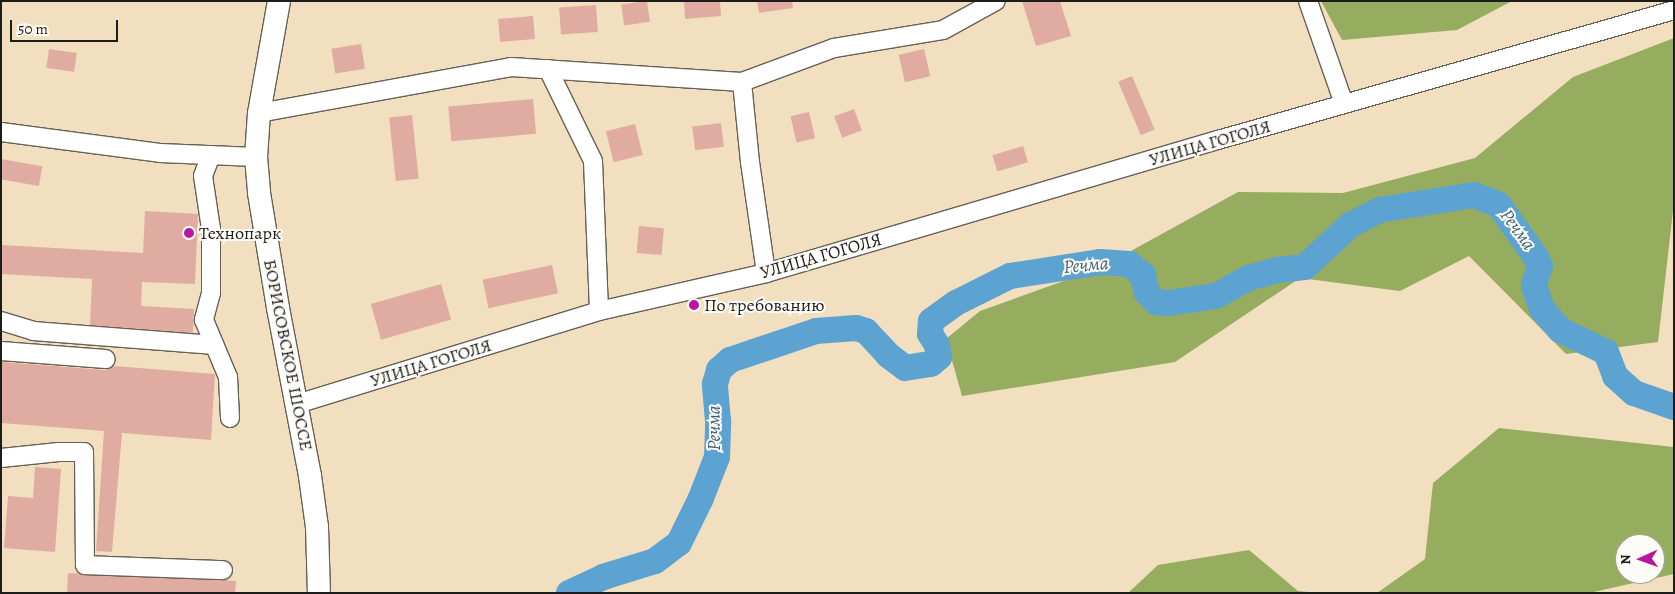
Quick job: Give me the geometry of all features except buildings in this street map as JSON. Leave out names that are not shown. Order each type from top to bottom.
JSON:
[{"type":"main road","name":"БОРИСОВСКОЕ ШОССЕ","points":[[279,1],[258,113],[256,157],[259,193],[308,457],[317,527],[319,593]]},
{"type":"street","points":[[258,113],[512,67],[742,82],[834,48],[942,30],[996,1]]},
{"type":"street","points":[[1308,1],[1344,104]]},
{"type":"street","name":"УЛИЦА ГОГОЛЯ","points":[[297,404],[599,311],[766,273],[1344,104],[1674,10]]},
{"type":"street","points":[[548,69],[593,161],[599,311]]},
{"type":"street","points":[[742,82],[750,162],[766,273]]},
{"type":"street","points":[[1,132],[160,153],[256,157]]},
{"type":"street","points":[[211,155],[203,176],[211,229],[211,294],[204,320],[228,377],[230,418]]},
{"type":"street","points":[[1,321],[33,331],[214,345]]},
{"type":"street","points":[[1,351],[106,359]]},
{"type":"street","points":[[1,458],[59,452],[84,452],[85,565],[223,570]]},
{"type":"green space","points":[[1321,1],[1512,1],[1457,30],[1342,40]]},
{"type":"green space","points":[[1674,38],[1674,202],[1658,342],[1566,354],[1469,256],[1400,291],[1300,278],[1175,362],[962,396],[946,339],[980,311],[1100,268],[1238,192],[1343,193],[1475,158],[1573,77]]},
{"type":"green space","points":[[1499,428],[1674,447],[1674,574],[1665,576],[1665,534],[1615,534],[1615,584],[1629,584],[1589,593],[1377,593],[1425,559],[1433,483]]},
{"type":"green space","points":[[1249,550],[1298,591],[1318,593],[1128,593],[1158,565]]},
{"type":"waterway","name":"Речма","points":[[569,593],[603,577],[655,561],[679,543],[701,498],[717,457],[718,421],[715,384],[719,370],[730,360],[816,331],[856,328],[866,331],[888,355],[905,368],[931,364],[939,357],[937,345],[930,334],[931,321],[956,303],[1010,276],[1100,262],[1129,264],[1143,275],[1146,291],[1156,302],[1169,303],[1216,296],[1248,278],[1277,270],[1305,267],[1350,225],[1379,210],[1474,195],[1498,204],[1536,257],[1540,266],[1534,285],[1542,309],[1560,330],[1606,352],[1615,376],[1634,393],[1674,407]]},
{"type":"place","name":"Технопарк","points":[[189,233]]},
{"type":"place","name":"По требованию","points":[[694,305]]}]
